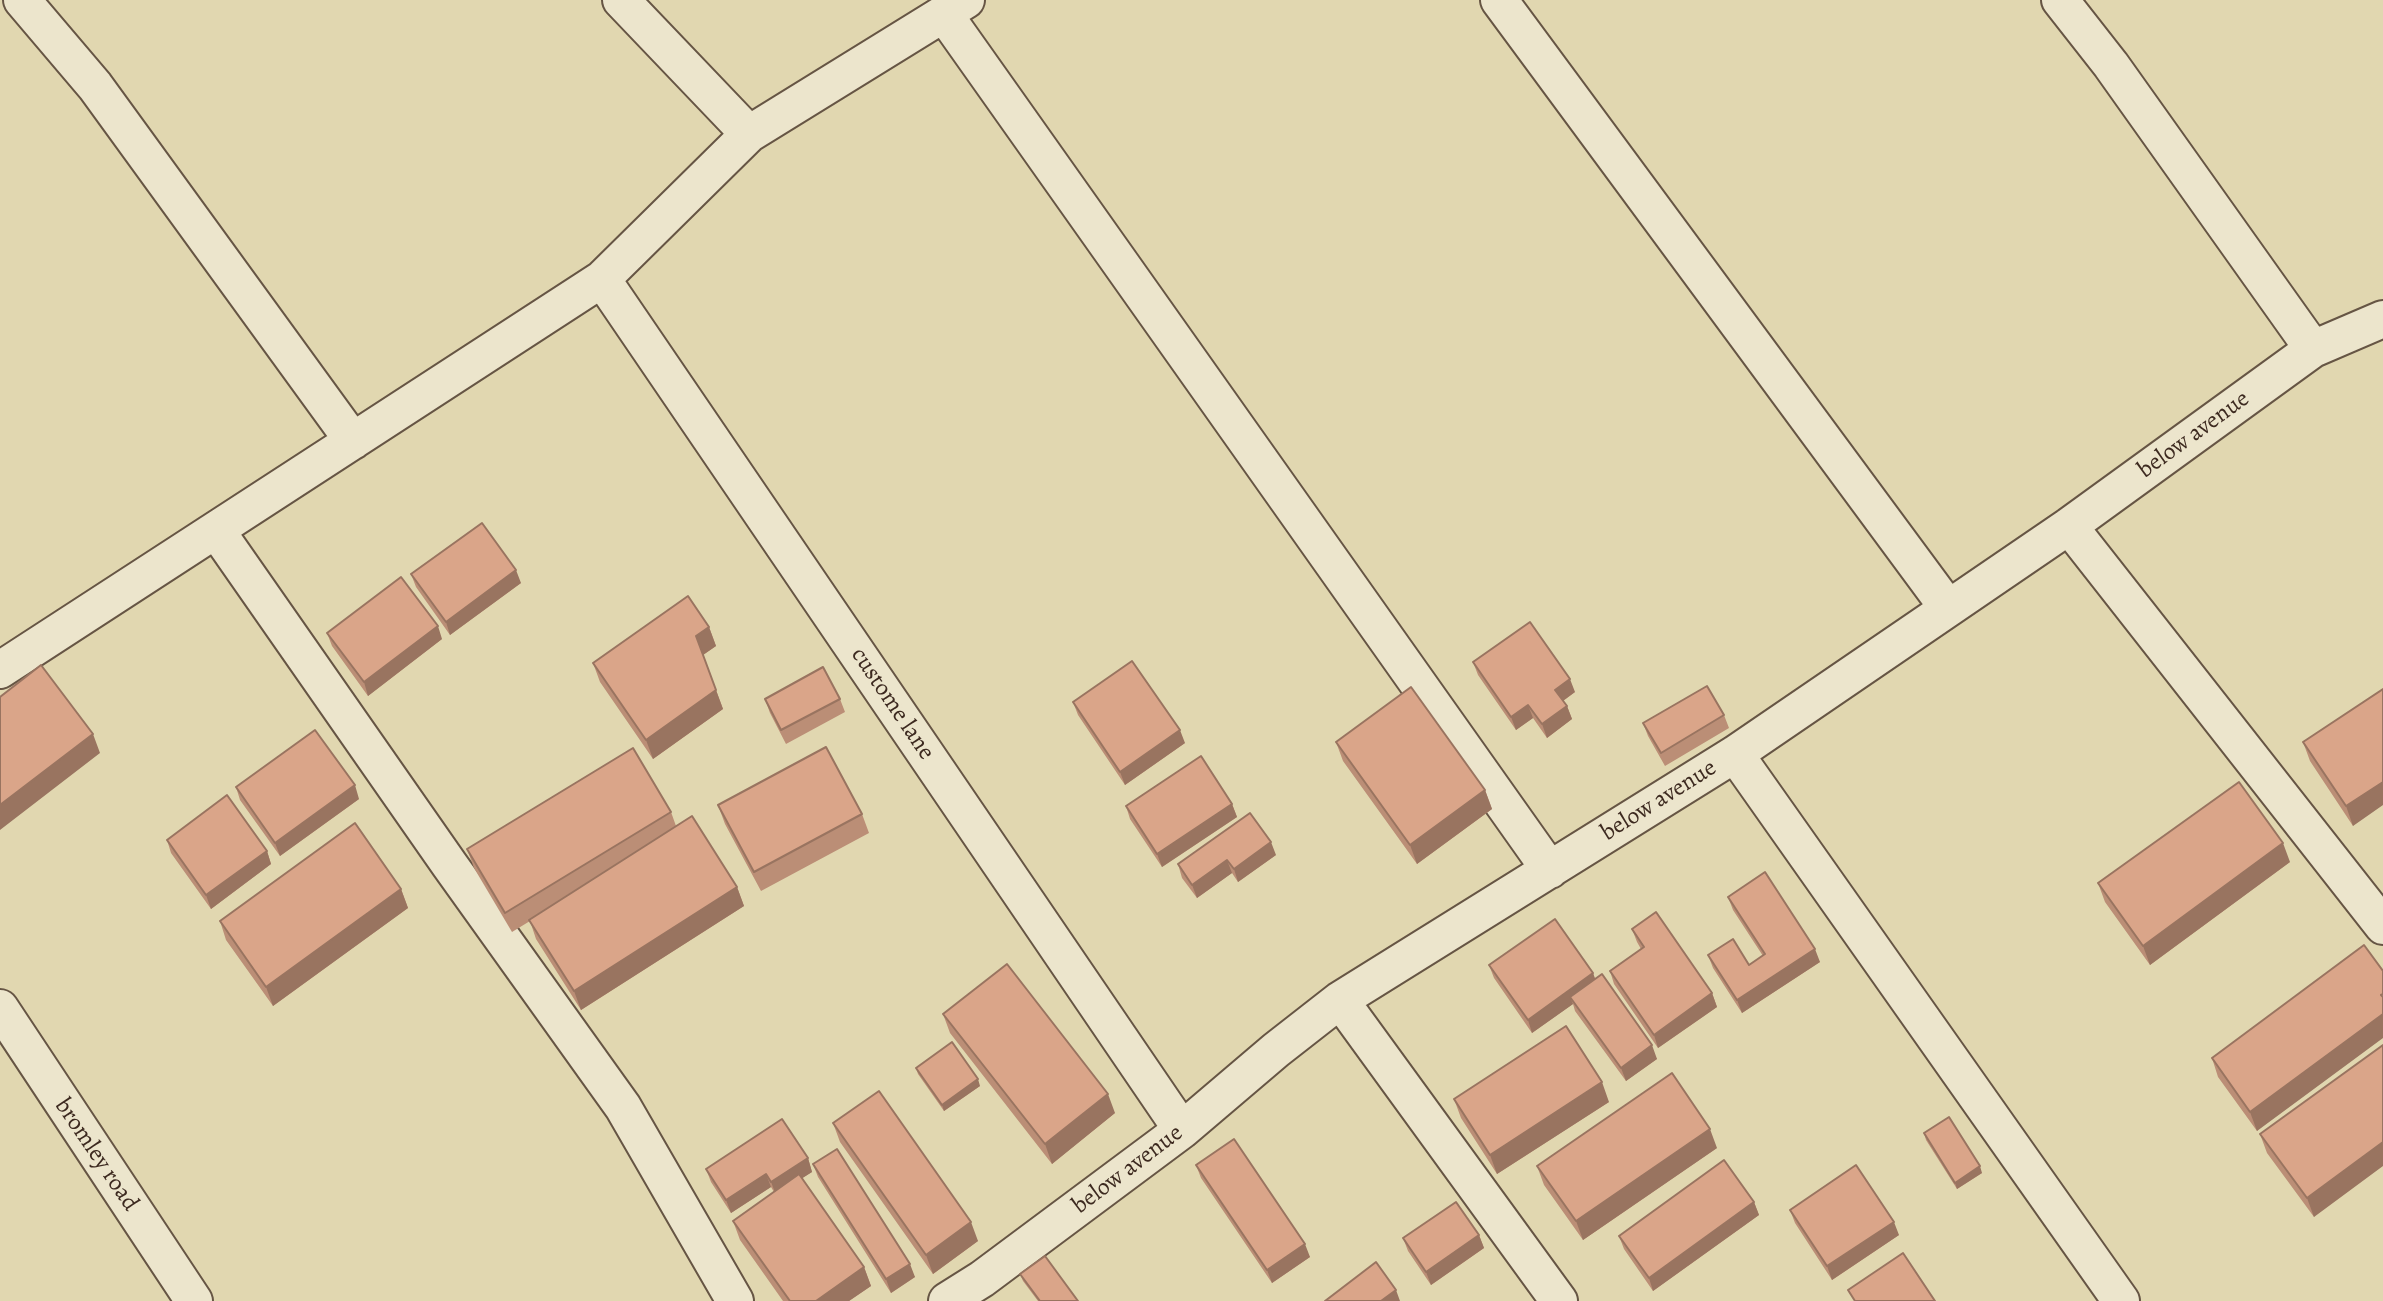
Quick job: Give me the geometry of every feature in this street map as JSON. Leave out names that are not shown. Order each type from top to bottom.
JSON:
[{"type":"street","points":[[22,0],[95,86],[353,441]]},
{"type":"street","points":[[621,0],[749,134]]},
{"type":"street","points":[[1499,0],[1948,608]]},
{"type":"street","points":[[2060,0],[2111,65],[2313,349]]},
{"type":"street","points":[[0,670],[602,279],[749,134],[955,7],[1550,870]]},
{"type":"street","name":"custome lane","points":[[602,279],[1182,1130]]},
{"type":"street","name":"below avenue","points":[[947,1301],[989,1290],[1340,1000],[1735,754],[2069,526],[2313,349],[2383,319]]},
{"type":"street","points":[[2069,526],[2383,926]]},
{"type":"street","points":[[216,530],[623,1107],[735,1301]]},
{"type":"street","points":[[1735,754],[2121,1301]]},
{"type":"street","points":[[1340,1000],[1559,1301]]},
{"type":"street","name":"bromley road","points":[[0,1008],[194,1301]]},
{"type":"building","points":[[482,523],[516,570],[446,622],[411,574]]},
{"type":"building","points":[[401,577],[438,626],[364,682],[327,633]]},
{"type":"building","points":[[688,596],[709,627],[696,636],[716,690],[646,740],[593,663]]},
{"type":"building","points":[[1530,622],[1570,679],[1555,690],[1567,706],[1542,724],[1528,705],[1511,717],[1473,662]]},
{"type":"building","points":[[1132,661],[1180,730],[1120,772],[1073,702]]},
{"type":"building","points":[[41,665],[93,734],[0,805],[0,697]]},
{"type":"building","points":[[823,667],[840,699],[781,730],[765,699]]},
{"type":"building","points":[[1707,686],[1724,715],[1661,753],[1643,723]]},
{"type":"building","points":[[1411,687],[1485,790],[1410,845],[1336,742]]},
{"type":"building","points":[[2383,689],[2383,782],[2346,806],[2303,742]]},
{"type":"building","points":[[315,730],[355,785],[275,843],[236,787]]},
{"type":"building","points":[[826,747],[862,814],[754,872],[718,805]]},
{"type":"building","points":[[633,748],[671,812],[505,913],[467,849]]},
{"type":"building","points":[[1201,756],[1232,804],[1157,854],[1126,806]]},
{"type":"building","points":[[2239,782],[2283,843],[2143,946],[2098,883]]},
{"type":"building","points":[[227,795],[267,851],[206,895],[167,840]]},
{"type":"building","points":[[1250,813],[1271,842],[1234,869],[1227,860],[1192,885],[1178,864]]},
{"type":"building","points":[[692,816],[737,887],[574,991],[529,920]]},
{"type":"building","points":[[355,823],[401,889],[266,987],[220,921]]},
{"type":"building","points":[[1765,872],[1815,949],[1737,1000],[1708,955],[1733,939],[1749,965],[1765,954],[1728,897]]},
{"type":"building","points":[[1656,912],[1712,993],[1654,1035],[1610,971],[1644,947],[1632,929]]},
{"type":"building","points":[[1555,919],[1593,973],[1528,1020],[1489,965]]},
{"type":"building","points":[[2364,945],[2383,971],[2383,1014],[2250,1112],[2212,1058]]},
{"type":"building","points":[[1007,964],[1108,1094],[1045,1144],[943,1014]]},
{"type":"building","points":[[1602,974],[1652,1045],[1621,1068],[1570,997]]},
{"type":"building","points":[[1566,1026],[1602,1082],[1490,1155],[1454,1099]]},
{"type":"building","points":[[952,1042],[978,1079],[942,1105],[916,1068]]},
{"type":"building","points":[[2383,1045],[2383,1142],[2307,1198],[2260,1134]]},
{"type":"building","points":[[1672,1073],[1710,1129],[1576,1221],[1537,1166]]},
{"type":"building","points":[[879,1091],[971,1222],[926,1255],[833,1123]]},
{"type":"building","points":[[1949,1117],[1980,1166],[1955,1183],[1924,1133]]},
{"type":"building","points":[[782,1119],[808,1158],[771,1182],[766,1174],[726,1200],[706,1169]]},
{"type":"building","points":[[1234,1139],[1305,1244],[1267,1270],[1196,1165]]},
{"type":"building","points":[[837,1149],[910,1264],[886,1279],[813,1164]]},
{"type":"building","points":[[1724,1160],[1754,1202],[1649,1278],[1619,1236]]},
{"type":"building","points":[[1856,1165],[1894,1222],[1827,1266],[1790,1210]]},
{"type":"building","points":[[799,1174],[864,1267],[816,1301],[790,1301],[733,1221]]},
{"type":"building","points":[[1456,1202],[1479,1235],[1426,1272],[1403,1238]]},
{"type":"building","points":[[1903,1253],[1935,1301],[1855,1301],[1848,1290]]},
{"type":"building","points":[[1045,1256],[1078,1301],[1040,1301],[1020,1274]]},
{"type":"building","points":[[1376,1262],[1396,1290],[1381,1301],[1325,1301]]}]
